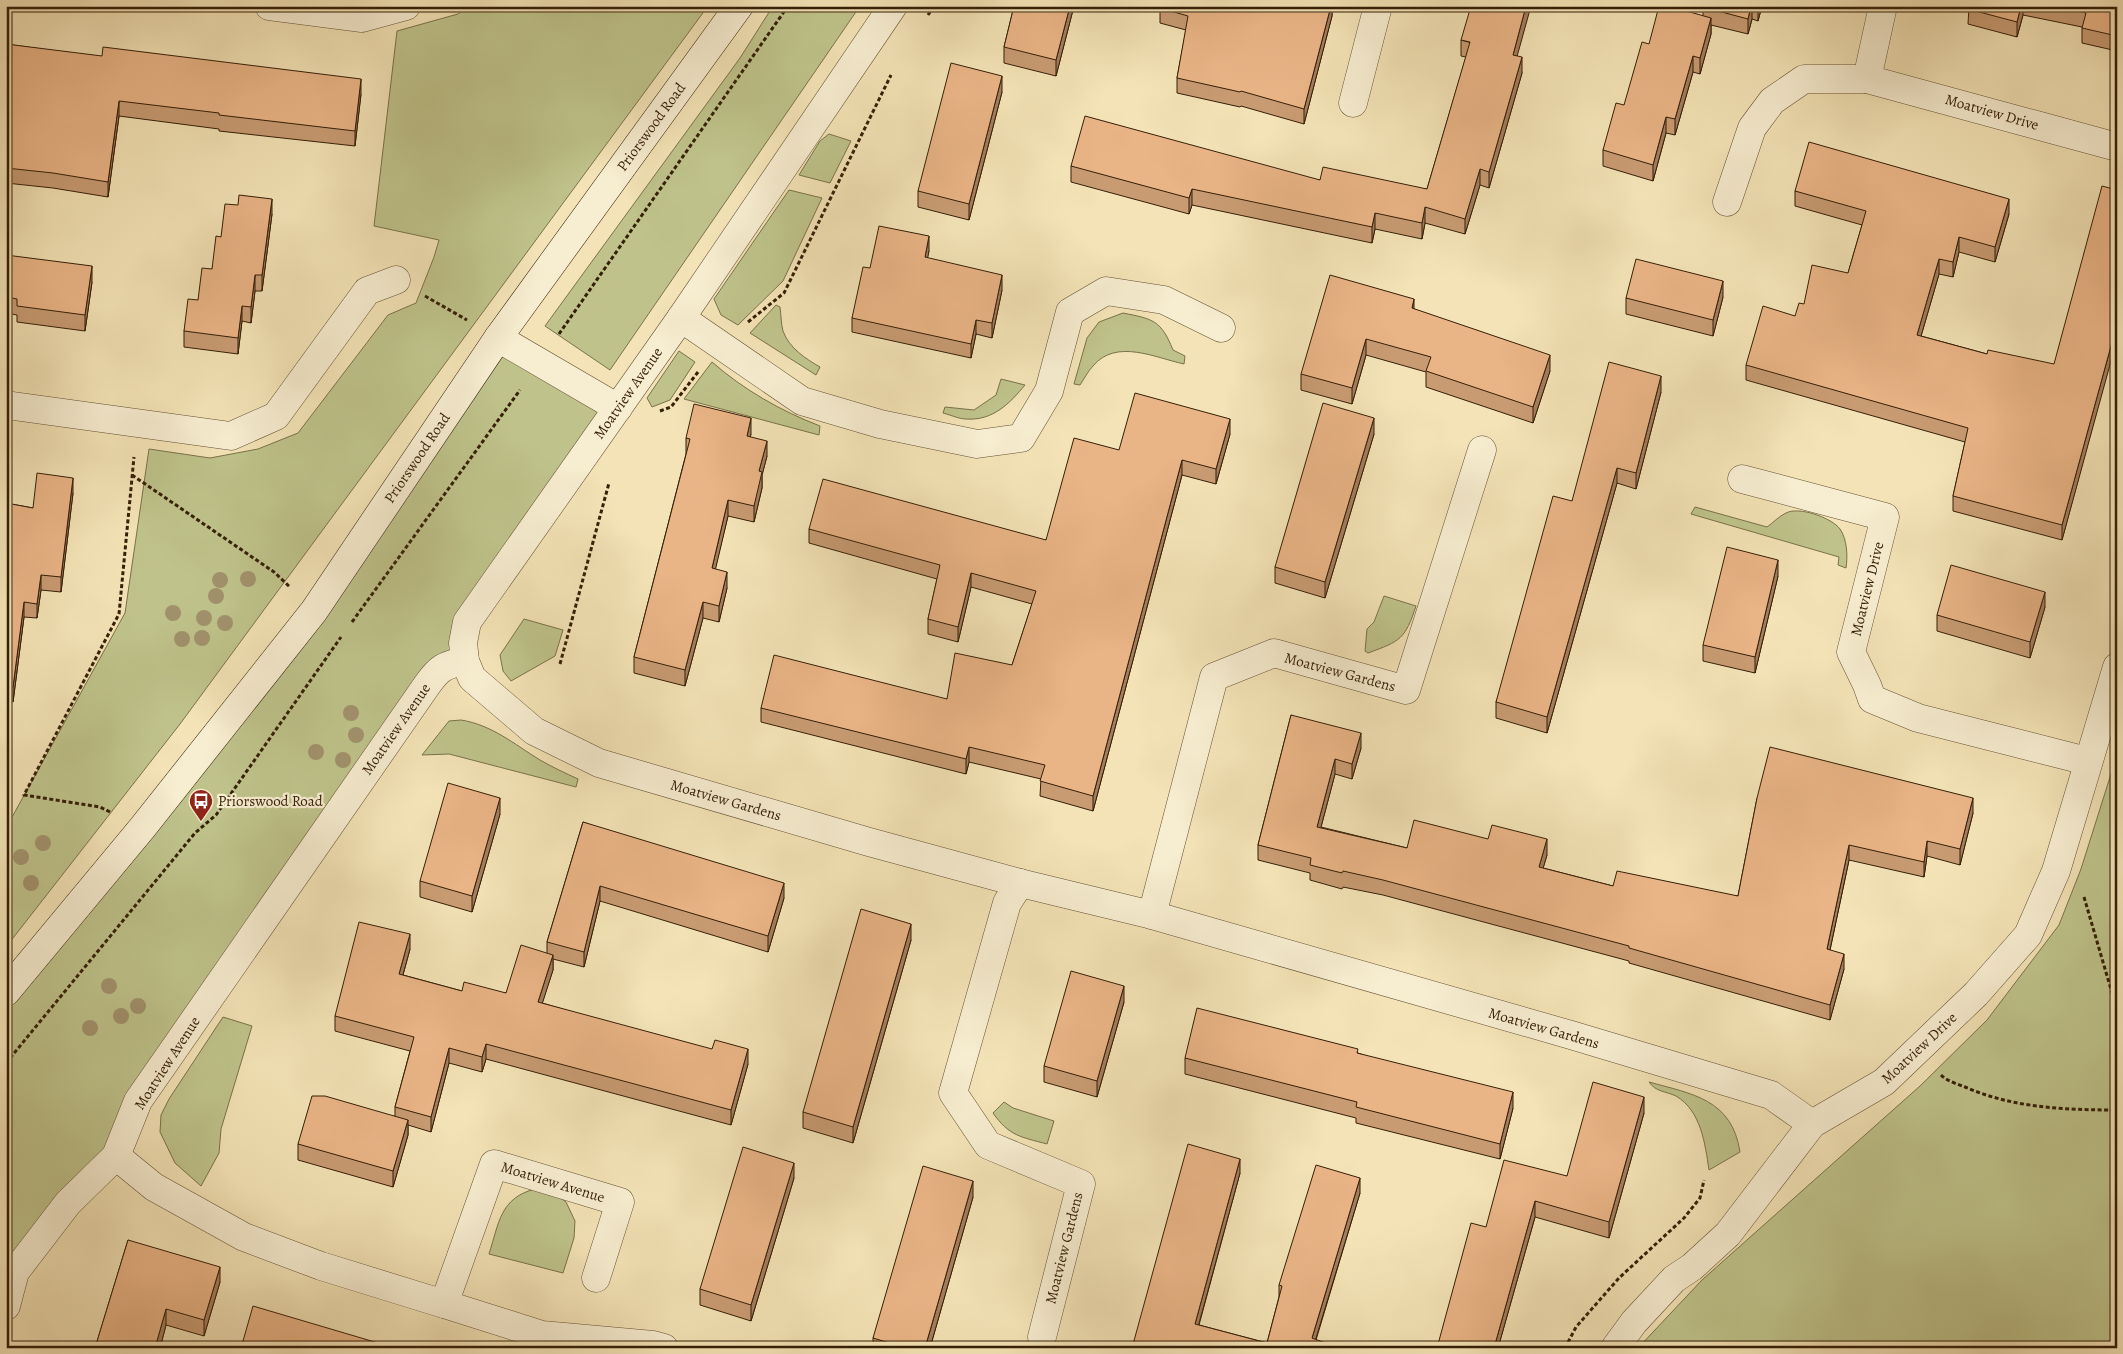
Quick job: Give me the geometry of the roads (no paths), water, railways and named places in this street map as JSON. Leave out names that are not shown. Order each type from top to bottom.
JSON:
[{"type":"street","points":[[269,6],[362,18],[406,6]]},
{"type":"street","name":"Priorswood Road","points":[[6,992],[143,827],[314,610],[498,338],[739,6]]},
{"type":"street","name":"Moatview Avenue","points":[[6,1306],[15,1272],[68,1204],[116,1156],[138,1102],[427,685],[437,672],[448,664],[464,661],[463,643],[467,622],[681,318],[893,6]]},
{"type":"street","points":[[1353,103],[1378,6]]},
{"type":"street","points":[[1867,79],[1884,6]]},
{"type":"street","name":"Moatview Drive","points":[[1727,202],[1752,128],[1772,101],[1804,79],[1867,79],[2117,147]]},
{"type":"street","points":[[6,405],[231,436],[276,416],[367,291],[396,280]]},
{"type":"street","points":[[681,318],[802,401],[880,424],[977,444],[1021,438],[1049,391],[1070,312],[1106,292],[1164,300],[1221,328]]},
{"type":"street","points":[[498,338],[618,408]]},
{"type":"street","name":"Moatview Gardens","points":[[1152,915],[1214,677],[1274,654],[1406,690],[1482,450]]},
{"type":"street","name":"Moatview Drive","points":[[1742,479],[1885,517],[1851,652],[1872,699],[1918,718],[2087,761]]},
{"type":"street","name":"Moatview Gardens","points":[[464,661],[472,678],[534,731],[599,763],[869,842],[1020,883],[1152,915],[1571,1035],[1771,1096],[1812,1124]]},
{"type":"street","name":"Moatview Drive","points":[[1615,1348],[1634,1322],[1674,1279],[1692,1266],[1728,1234],[1812,1124],[1884,1082],[1916,1054],[1976,994],[2028,935],[2056,871],[2087,761],[2117,667]]},
{"type":"street","name":"Moatview Gardens","points":[[1020,883],[1007,903],[953,1093],[988,1145],[1081,1184],[1042,1336]]},
{"type":"street","points":[[116,1156],[154,1187],[244,1237],[321,1266],[542,1335],[652,1345],[664,1348]]},
{"type":"street","name":"Moatview Avenue","points":[[444,1304],[494,1164],[620,1202],[596,1278]]},
{"type":"place","name":"Priorswood Road","points":[[201,822]]}]
